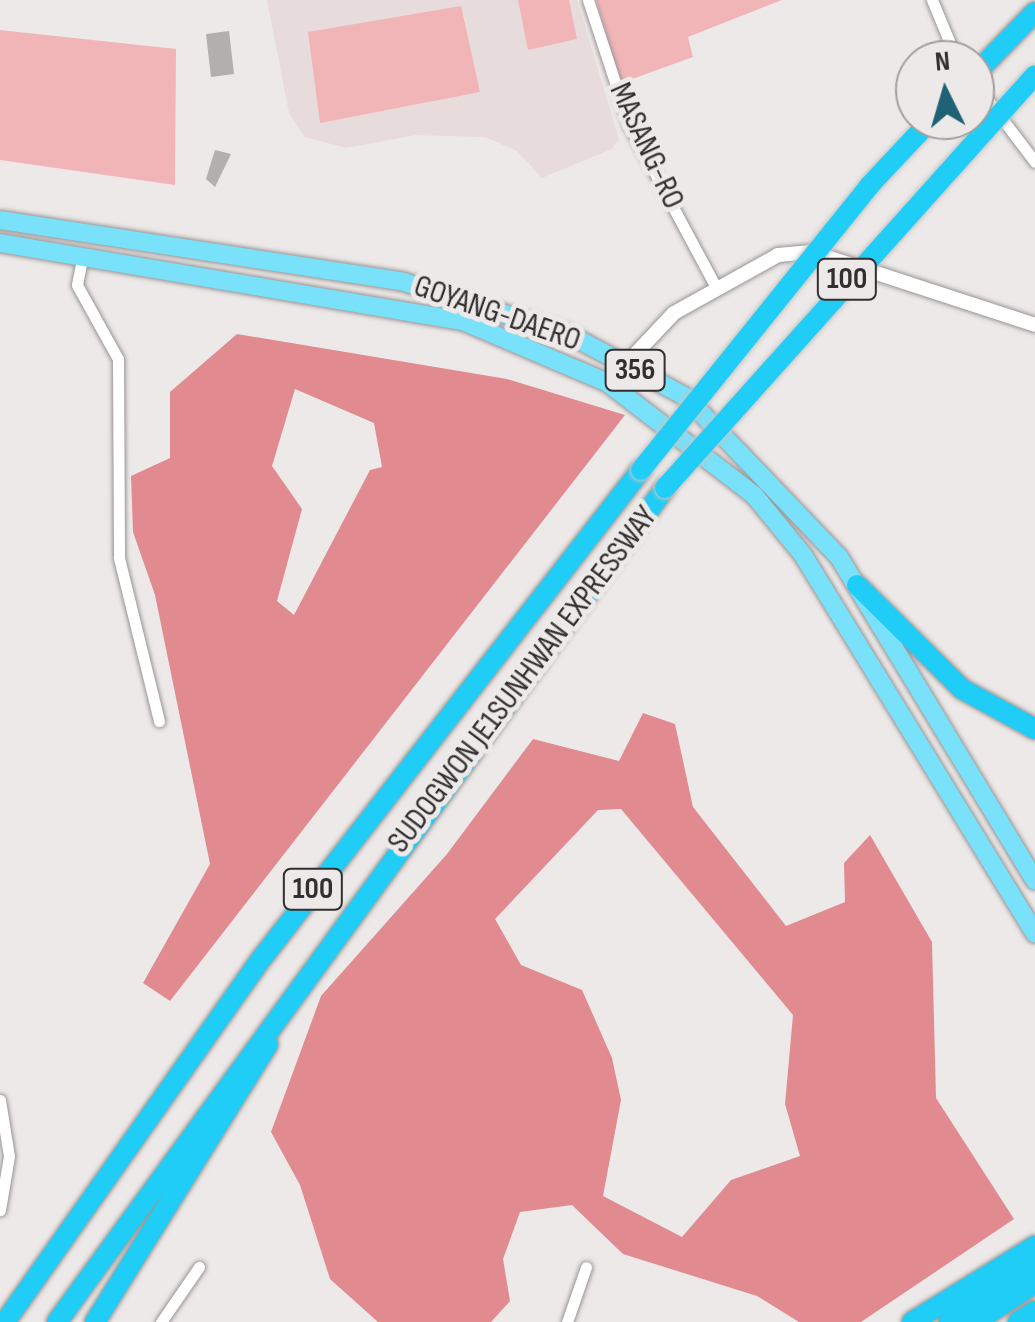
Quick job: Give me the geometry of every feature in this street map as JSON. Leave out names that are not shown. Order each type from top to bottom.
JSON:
[{"type":"highway","points":[[995,53],[1030,16]]},
{"type":"highway","name":"SUDOGWON JE1SUNHWAN EXPRESSWAY","points":[[57,1322],[306,974],[665,488],[1035,75]]},
{"type":"highway","name":"SUDOGWON JE1SUNHWAN EXPRESSWAY","points":[[5,1322],[262,958],[782,290],[914,140]]},
{"type":"highway","points":[[857,585],[962,689],[1035,729]]},
{"type":"highway","points":[[95,1322],[248,1082],[306,974]]},
{"type":"highway","points":[[912,1322],[1035,1246]]},
{"type":"highway","points":[[949,1322],[1035,1264]]},
{"type":"highway","points":[[976,1322],[1035,1283]]},
{"type":"highway","points":[[1018,1322],[1035,1311]]},
{"type":"main road","name":"GOYANG-DAERO","points":[[0,220],[404,282],[520,316],[686,397],[725,431],[818,531],[857,585],[1035,880]]},
{"type":"main road","name":"GOYANG-DAERO","points":[[0,243],[465,322],[608,383],[754,495],[803,555],[1035,933]]},
{"type":"street","name":"MASANG-RO","points":[[588,0],[629,125],[716,287]]},
{"type":"street","points":[[932,0],[949,40]]},
{"type":"street","points":[[995,109],[1035,162]]},
{"type":"street","points":[[608,383],[674,313],[778,255],[812,252],[1035,325]]},
{"type":"street","points":[[82,259],[77,286],[118,359],[119,558],[159,721]]},
{"type":"street","points":[[0,1100],[8,1156],[0,1210]]},
{"type":"street","points":[[161,1322],[198,1267]]},
{"type":"street","points":[[568,1322],[586,1267]]},
{"type":"shaded area","points":[[267,0],[577,0],[619,139],[612,149],[542,178],[517,151],[485,137],[416,135],[346,148],[305,137],[289,113]]},
{"type":"shaded area","points":[[518,0],[569,0],[577,39],[528,50]]},
{"type":"shaded area","points":[[596,0],[782,0],[688,37],[693,57],[621,83]]},
{"type":"shaded area","points":[[461,6],[480,92],[320,123],[308,32]]},
{"type":"shaded area","points":[[0,30],[176,49],[175,185],[0,160]]},
{"type":"shaded area","points":[[237,334],[507,379],[625,415],[170,1001],[143,983],[210,864],[155,595],[133,532],[131,476],[170,458],[170,392]],"holes":[[[295,389],[374,423],[382,467],[370,470],[294,615],[277,601],[302,509],[272,466]]]},
{"type":"shaded area","points":[[643,713],[675,724],[693,807],[786,926],[845,902],[844,863],[870,835],[932,942],[936,1098],[1014,1219],[861,1322],[799,1322],[757,1296],[623,1254],[572,1205],[520,1212],[503,1259],[510,1301],[491,1322],[378,1322],[330,1279],[300,1185],[271,1132],[321,996],[447,854],[533,739],[619,761]],"holes":[[[621,809],[793,1015],[785,1104],[800,1156],[731,1180],[682,1237],[603,1196],[621,1100],[612,1058],[582,990],[521,965],[495,919],[598,810]]]},
{"type":"building","points":[[229,31],[234,74],[211,77],[206,34]]},
{"type":"building","points":[[215,150],[231,154],[215,187],[206,179]]}]
